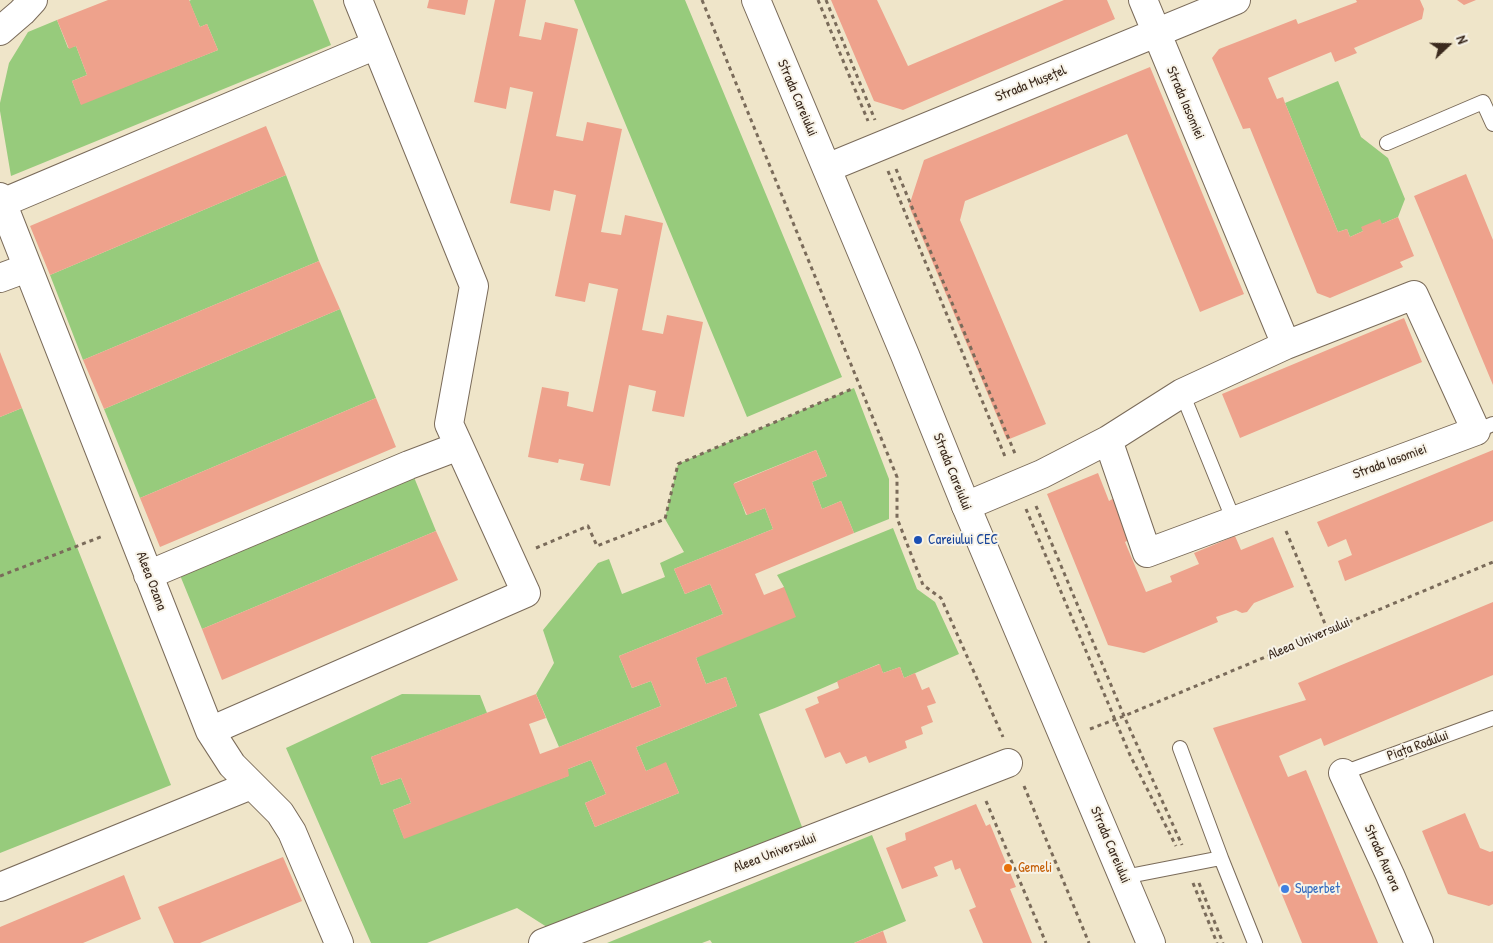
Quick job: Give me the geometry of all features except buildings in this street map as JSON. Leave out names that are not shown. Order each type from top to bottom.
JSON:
[{"type":"street","points":[[0,31],[33,0]]},
{"type":"street","points":[[210,731],[526,594],[449,424],[474,286],[358,0]]},
{"type":"street","name":"Strada Careiului","points":[[756,0],[966,506],[1151,943]]},
{"type":"street","name":"Strada Iasomiei","points":[[1143,0],[1286,345]]},
{"type":"street","name":"Strada Mușețel","points":[[827,168],[1236,0]]},
{"type":"street","points":[[1,200],[376,45]]},
{"type":"street","name":"Aleea Ozana","points":[[1,200],[210,731],[232,765],[280,813],[292,832],[339,943]]},
{"type":"street","points":[[0,278],[27,268]]},
{"type":"street","name":"Strada Iasomiei","points":[[966,506],[1042,474],[1108,440],[1182,393],[1286,345],[1414,295],[1484,427],[1147,553],[1108,440]]},
{"type":"street","points":[[148,575],[409,465],[459,446]]},
{"type":"street","name":"Aleea Universului","points":[[543,943],[1012,761]]},
{"type":"street","name":"Strada Aurora","points":[[1343,773],[1419,943]]},
{"type":"street","points":[[0,887],[251,785]]},
{"type":"lane","points":[[1387,143],[1483,102],[1493,124]]},
{"type":"lane","points":[[1182,393],[1234,521]]},
{"type":"lane","name":"Piața Rodului","points":[[1343,773],[1493,718]]},
{"type":"lane","points":[[1180,748],[1255,943]]},
{"type":"lane","points":[[1124,877],[1221,858]]},
{"type":"path","points":[[702,0],[897,477],[897,518],[924,585],[941,598],[1089,943]]},
{"type":"path","points":[[826,0],[1124,716],[1191,864],[1224,943]]},
{"type":"path","points":[[510,558],[588,526],[597,546],[665,519],[678,464],[854,388]]},
{"type":"path","points":[[1276,505],[1328,631]]},
{"type":"path","points":[[0,576],[129,526]]},
{"type":"path","name":"Aleea Universului","points":[[1124,716],[1493,562]]},
{"type":"path","points":[[975,775],[1046,943]]},
{"type":"green space","points":[[313,0],[331,45],[11,176],[0,103],[9,63],[28,32],[57,20],[68,48],[76,46],[87,75],[72,81],[81,104],[218,50],[207,24],[200,27],[189,1]]},
{"type":"green space","points":[[574,0],[685,0],[842,377],[747,417]]},
{"type":"green space","points":[[1338,81],[1361,137],[1388,158],[1405,199],[1398,217],[1382,224],[1362,227],[1363,231],[1350,237],[1347,229],[1338,232],[1285,103]]},
{"type":"green space","points":[[286,175],[319,261],[83,360],[50,275]]},
{"type":"green space","points":[[340,309],[376,398],[140,498],[104,409]]},
{"type":"green space","points":[[854,388],[889,479],[889,519],[854,533],[841,501],[822,509],[812,482],[827,476],[816,450],[734,483],[746,515],[765,508],[773,529],[674,569],[685,594],[710,584],[723,614],[619,656],[632,688],[651,681],[661,706],[559,747],[536,694],[554,663],[543,630],[598,563],[609,559],[622,594],[665,577],[660,563],[684,552],[665,519],[678,464]]},
{"type":"green space","points":[[22,408],[171,785],[0,853],[0,417]]},
{"type":"green space","points":[[409,465],[436,531],[202,629],[175,563]]},
{"type":"green space","points":[[893,528],[917,589],[935,602],[959,654],[904,678],[900,667],[883,673],[879,664],[759,714],[807,840],[561,936],[517,908],[427,943],[371,943],[286,748],[402,694],[480,695],[487,713],[371,757],[381,785],[401,778],[411,803],[393,810],[404,838],[568,776],[568,769],[591,760],[606,794],[585,803],[595,827],[679,793],[666,763],[646,771],[636,747],[737,706],[726,677],[706,684],[696,658],[784,587],[777,575]]},
{"type":"green space","points":[[872,835],[906,921],[854,943],[712,943],[710,940],[702,943],[607,943]]},
{"type":"place","name":"Careiului CEC","points":[[918,540]]},
{"type":"place","name":"Gemeli","points":[[1008,868]]},
{"type":"place","name":"Superbet","points":[[1285,889]]}]
